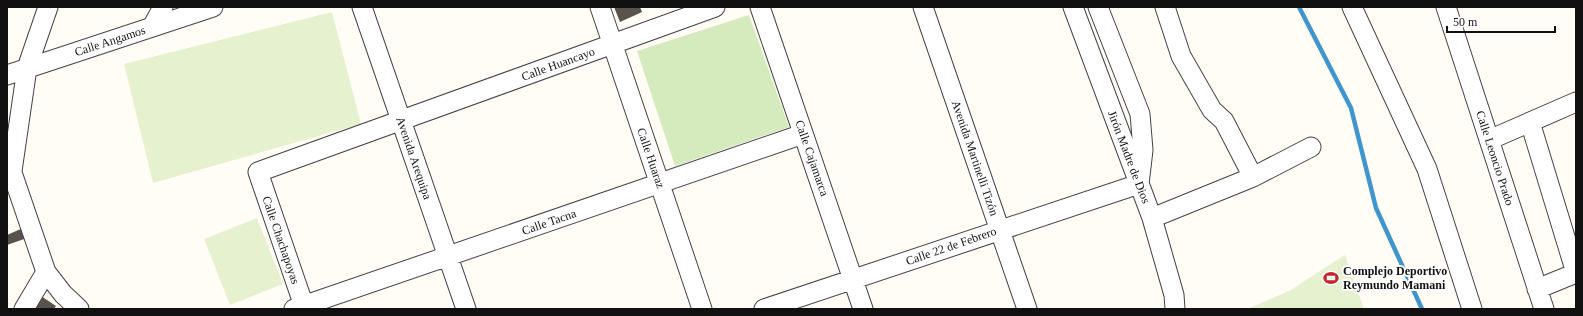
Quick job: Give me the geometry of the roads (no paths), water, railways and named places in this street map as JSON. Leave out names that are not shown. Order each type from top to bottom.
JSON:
[{"type":"street","points":[[48,7],[27,68],[9,167],[46,272],[63,294],[79,309]]},
{"type":"street","points":[[152,27],[154,7]]},
{"type":"street","points":[[152,27],[163,7]]},
{"type":"street","name":"Calle Angamos","points":[[7,74],[213,7]]},
{"type":"street","name":"Avenida Arequipa","points":[[362,7],[466,309]]},
{"type":"street","name":"Calle Huaraz","points":[[600,7],[702,309]]},
{"type":"street","name":"Calle Huancayo","points":[[258,172],[715,7]]},
{"type":"street","name":"Calle Cajamarca","points":[[760,7],[863,309]]},
{"type":"street","name":"Avenida Martinelli Tizón","points":[[923,7],[1027,309]]},
{"type":"street","name":"Jirón Madre de Dios","points":[[1073,7],[1152,218],[1174,295],[1170,308]]},
{"type":"street","points":[[1098,7],[1140,114],[1143,150],[1139,184]]},
{"type":"street","points":[[1165,7],[1181,56],[1212,110],[1224,121],[1252,177]]},
{"type":"street","points":[[1352,7],[1427,169],[1472,309]]},
{"type":"street","name":"Calle Leoncio Prado","points":[[1446,7],[1544,309]]},
{"type":"street","points":[[1489,140],[1576,102]]},
{"type":"street","points":[[1530,122],[1576,273],[1537,289]]},
{"type":"street","name":"Calle Tacna","points":[[301,308],[804,134]]},
{"type":"street","points":[[1152,218],[1252,177],[1311,147]]},
{"type":"street","name":"Calle Chachapoyas","points":[[258,172],[301,308]]},
{"type":"street","name":"Calle 22 de Febrero","points":[[764,309],[1139,184]]},
{"type":"street","points":[[24,309],[46,272]]},
{"type":"waterway","points":[[1299,7],[1351,108],[1376,208],[1422,309]]},
{"type":"place","name":"Complejo Deportivo Reymundo Mamani","points":[[1331,278]]}]
